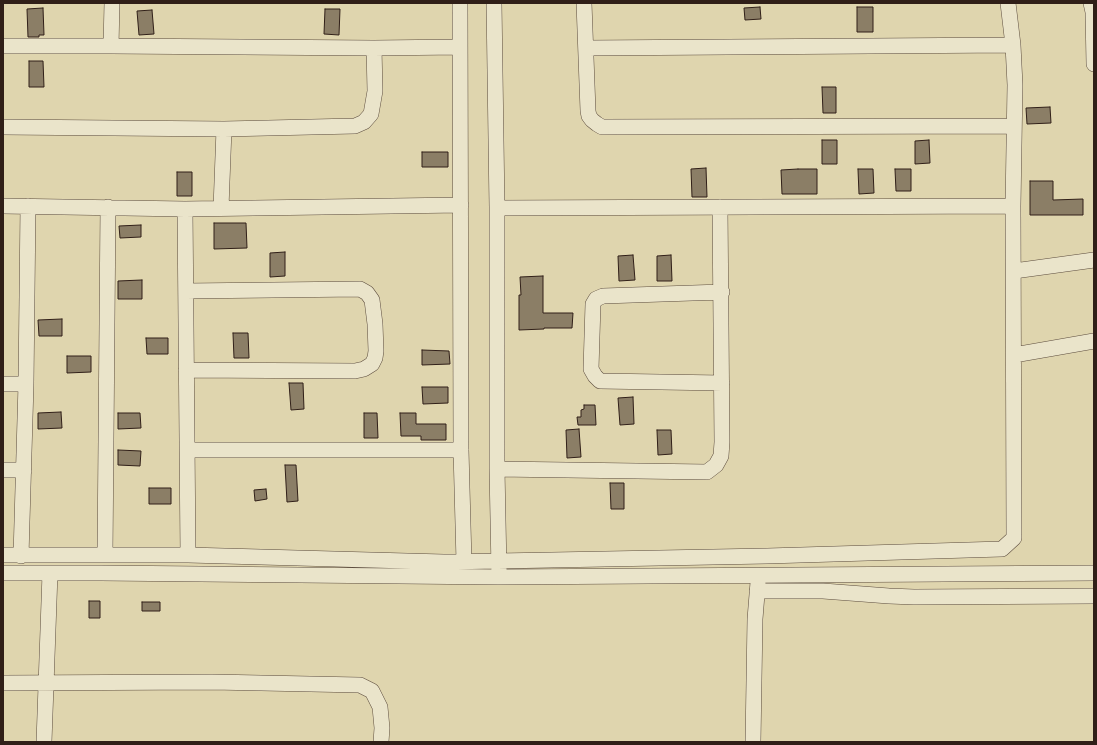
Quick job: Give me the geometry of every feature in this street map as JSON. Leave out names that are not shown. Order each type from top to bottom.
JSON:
[{"type":"street","points":[[111,46],[112,3]]},
{"type":"street","points":[[460,3],[461,450],[464,562]]},
{"type":"street","points":[[494,3],[497,208],[497,469],[498,560],[500,577]]},
{"type":"street","points":[[584,3],[588,111],[592,120],[602,127],[1014,126]]},
{"type":"street","points":[[3,555],[188,555],[464,562],[1002,549],[1014,538],[1013,206],[1015,85],[1013,45],[1008,3]]},
{"type":"street","points":[[1092,9],[1094,64]]},
{"type":"street","points":[[586,48],[1013,45]]},
{"type":"street","points":[[3,46],[460,47]]},
{"type":"street","points":[[3,127],[224,129],[355,126],[364,122],[371,114],[374,100],[374,48]]},
{"type":"street","points":[[222,208],[224,129]]},
{"type":"street","points":[[3,206],[185,209],[460,205]]},
{"type":"street","points":[[21,556],[26,384],[28,206]]},
{"type":"street","points":[[497,469],[707,472],[716,465],[721,456],[722,292],[720,206]]},
{"type":"street","points":[[497,208],[1013,206]]},
{"type":"street","points":[[105,555],[108,207]]},
{"type":"street","points":[[185,209],[188,555]]},
{"type":"street","points":[[1014,272],[1094,260]]},
{"type":"street","points":[[186,291],[360,289],[367,293],[372,300],[376,351],[372,364],[364,369],[356,371],[186,370]]},
{"type":"street","points":[[722,292],[603,296],[596,299],[592,304],[592,369],[595,376],[600,381],[722,383]]},
{"type":"street","points":[[1014,355],[1094,342]]},
{"type":"street","points":[[3,384],[26,384]]},
{"type":"street","points":[[187,450],[461,450]]},
{"type":"street","points":[[3,470],[24,471]]},
{"type":"street","points":[[1002,549],[1004,574]]},
{"type":"street","points":[[3,573],[500,577],[1094,573]]},
{"type":"street","points":[[44,742],[50,573]]},
{"type":"street","points":[[753,742],[755,619],[759,575]]},
{"type":"street","points":[[757,591],[823,591],[914,597],[1094,596]]},
{"type":"street","points":[[3,682],[360,685],[372,691],[380,707],[382,728],[381,742]]},
{"type":"building","points":[[760,7],[761,19],[745,20],[744,8]]},
{"type":"building","points":[[857,7],[873,7],[873,32],[857,32]]},
{"type":"building","points":[[43,8],[44,35],[39,35],[39,37],[28,37],[27,9]]},
{"type":"building","points":[[325,9],[340,9],[339,35],[324,34]]},
{"type":"building","points":[[152,10],[154,34],[139,35],[137,11]]},
{"type":"building","points":[[29,61],[43,61],[44,87],[29,87]]},
{"type":"building","points":[[822,87],[836,87],[836,113],[823,113]]},
{"type":"building","points":[[1050,107],[1051,123],[1027,124],[1026,108]]},
{"type":"building","points":[[822,140],[837,140],[837,164],[822,164]]},
{"type":"building","points":[[929,140],[930,163],[915,164],[915,141]]},
{"type":"building","points":[[422,152],[448,152],[448,167],[422,167]]},
{"type":"building","points":[[706,168],[707,197],[692,197],[691,169]]},
{"type":"building","points":[[817,169],[817,194],[782,194],[781,170]]},
{"type":"building","points":[[858,169],[873,169],[874,193],[859,194]]},
{"type":"building","points":[[895,169],[911,169],[911,191],[896,191]]},
{"type":"building","points":[[177,172],[192,172],[192,196],[177,196]]},
{"type":"building","points":[[1030,181],[1053,181],[1053,200],[1083,199],[1083,215],[1030,215]]},
{"type":"building","points":[[214,223],[246,223],[247,248],[214,249]]},
{"type":"building","points":[[141,225],[141,237],[120,238],[119,226]]},
{"type":"building","points":[[285,252],[285,276],[270,277],[270,253]]},
{"type":"building","points":[[633,255],[635,280],[619,281],[618,256]]},
{"type":"building","points":[[671,255],[672,281],[657,281],[657,256]]},
{"type":"building","points":[[543,276],[543,313],[573,313],[572,328],[519,330],[519,295],[521,295],[520,277]]},
{"type":"building","points":[[142,280],[142,299],[118,299],[118,281]]},
{"type":"building","points":[[62,319],[62,336],[39,336],[38,320]]},
{"type":"building","points":[[233,333],[248,333],[249,358],[234,358]]},
{"type":"building","points":[[146,338],[168,338],[168,354],[147,354]]},
{"type":"building","points":[[422,350],[449,351],[450,364],[422,365]]},
{"type":"building","points":[[67,356],[91,356],[91,372],[67,373]]},
{"type":"building","points":[[289,383],[303,383],[304,409],[291,410]]},
{"type":"building","points":[[422,387],[448,387],[448,403],[423,404]]},
{"type":"building","points":[[633,397],[634,424],[620,425],[618,398]]},
{"type":"building","points":[[584,405],[595,405],[596,425],[578,425],[577,417],[581,417],[581,410],[584,409]]},
{"type":"building","points":[[61,412],[62,428],[38,429],[38,413]]},
{"type":"building","points":[[118,413],[140,413],[141,428],[118,429]]},
{"type":"building","points":[[364,413],[377,413],[378,438],[364,438]]},
{"type":"building","points":[[400,413],[416,413],[416,424],[446,424],[446,440],[421,440],[421,436],[401,436]]},
{"type":"building","points":[[579,429],[581,457],[567,458],[566,430]]},
{"type":"building","points":[[657,430],[671,430],[672,454],[658,455]]},
{"type":"building","points":[[118,450],[141,451],[140,466],[118,465]]},
{"type":"building","points":[[285,465],[296,465],[298,501],[287,502]]},
{"type":"building","points":[[610,483],[624,483],[624,509],[611,509]]},
{"type":"building","points":[[149,488],[171,488],[171,504],[149,504]]},
{"type":"building","points":[[266,489],[267,499],[255,501],[254,490]]},
{"type":"building","points":[[89,601],[100,601],[100,618],[89,618]]},
{"type":"building","points":[[142,602],[160,602],[160,611],[142,611]]}]
